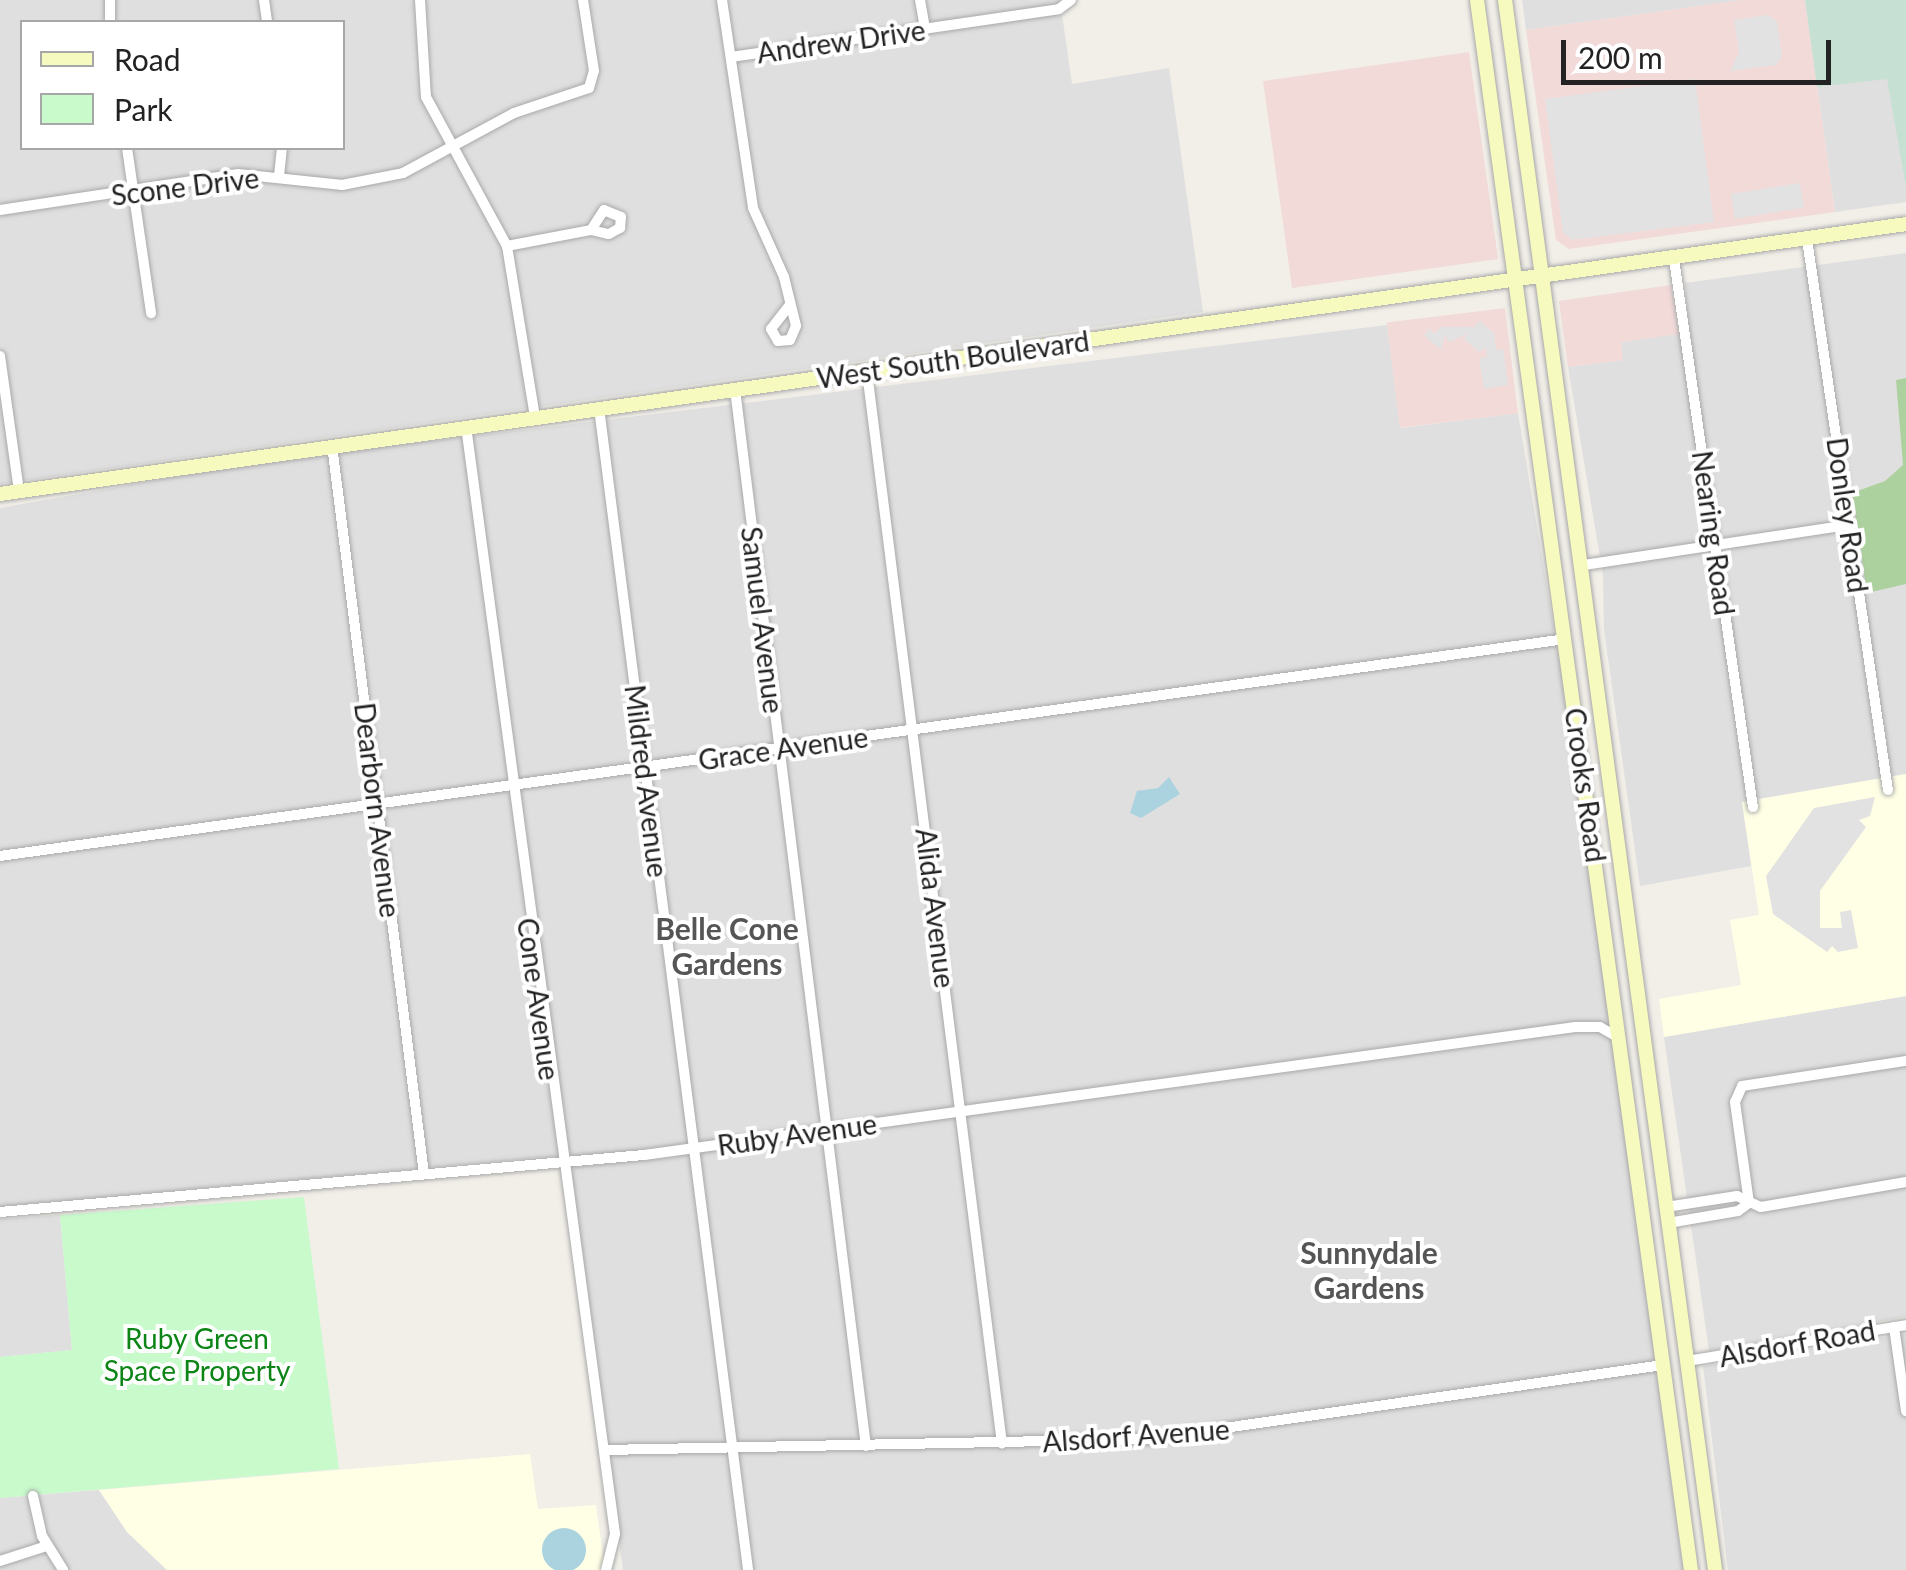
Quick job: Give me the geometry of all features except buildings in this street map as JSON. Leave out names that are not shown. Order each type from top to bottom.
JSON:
[{"type":"main road","points":[[1478,2],[1492,0],[1506,5]]},
{"type":"main road","name":"Crooks Road","points":[[1478,2],[1691,1570]]},
{"type":"main road","name":"Crooks Road","points":[[1506,5],[1548,334],[1584,565],[1715,1570]]},
{"type":"main road","name":"West South Boulevard","points":[[0,494],[1906,224]]},
{"type":"main road","points":[[1510,227],[1519,234],[1535,230]]},
{"type":"main road","points":[[1524,329],[1539,327],[1548,334]]},
{"type":"main road","points":[[1555,563],[1566,570],[1584,565]]},
{"type":"main road","points":[[1565,640],[1580,632],[1594,640]]},
{"type":"main road","points":[[1616,1004],[1642,1021]]},
{"type":"main road","points":[[1636,1156],[1651,1154],[1662,1167]]},
{"type":"main road","points":[[1675,1452],[1686,1464],[1700,1462]]},
{"type":"street","points":[[420,0],[420,72],[452,148],[507,246],[535,417]]},
{"type":"street","name":"Scone Drive","points":[[0,210],[238,174],[326,184],[373,182],[452,148],[514,113],[589,88],[594,71],[583,0]]},
{"type":"street","points":[[722,0],[752,208],[784,277],[789,306]]},
{"type":"street","points":[[920,0],[925,29]]},
{"type":"street","name":"Andrew Drive","points":[[731,57],[1070,3]]},
{"type":"street","points":[[127,150],[151,313]]},
{"type":"street","points":[[279,176],[282,150]]},
{"type":"street","points":[[507,246],[591,230]]},
{"type":"street","name":"Donley Road","points":[[1807,239],[1888,790]]},
{"type":"street","name":"Nearing Road","points":[[1674,259],[1753,807]]},
{"type":"street","points":[[0,356],[19,491]]},
{"type":"street","name":"Alida Avenue","points":[[866,372],[1002,1444]]},
{"type":"street","name":"Samuel Avenue","points":[[735,390],[866,1446]]},
{"type":"street","name":"Mildred Avenue","points":[[599,408],[748,1570]]},
{"type":"street","name":"Cone Avenue","points":[[466,426],[511,785],[615,1534],[606,1570]]},
{"type":"street","name":"Dearborn Avenue","points":[[332,446],[424,1174]]},
{"type":"street","points":[[1584,565],[1849,525]]},
{"type":"street","name":"Grace Avenue","points":[[0,856],[1565,640]]},
{"type":"street","points":[[1590,1026],[1616,1004]]},
{"type":"street","name":"Ruby Avenue","points":[[0,1212],[694,1148],[1590,1026],[1620,1038]]},
{"type":"street","points":[[1749,1202],[1736,1102],[1742,1086],[1906,1062]]},
{"type":"street","points":[[1666,1206],[1737,1196],[1761,1207],[1906,1182]]},
{"type":"street","points":[[1668,1223],[1738,1212],[1749,1202]]},
{"type":"street","points":[[1900,1326],[1906,1411]]},
{"type":"street","name":"Alsdorf Road","points":[[1687,1361],[1900,1326]]},
{"type":"street","name":"Alsdorf Avenue","points":[[604,1450],[1002,1444],[1184,1435],[1663,1365]]},
{"type":"street","points":[[32,1496],[47,1546],[62,1570]]},
{"type":"street","points":[[0,1562],[47,1546]]},
{"type":"shaded area","points":[[0,0],[1060,0],[1072,84],[1169,68],[1203,312],[0,484]]},
{"type":"shaded area","points":[[1522,0],[1743,0],[1526,30]]},
{"type":"shaded area","points":[[1742,0],[1805,0],[1835,212],[1569,249],[1556,240],[1526,30]]},
{"type":"shaded area","points":[[1805,0],[1906,0],[1906,202],[1835,212]]},
{"type":"shaded area","points":[[1805,0],[1906,0],[1906,187],[1887,79],[1817,87]]},
{"type":"shaded area","points":[[1768,15],[1777,22],[1782,56],[1776,65],[1730,71],[1739,52],[1734,20]]},
{"type":"shaded area","points":[[1469,52],[1498,259],[1292,288],[1263,81]]},
{"type":"shaded area","points":[[1695,79],[1714,222],[1572,240],[1563,232],[1545,99]]},
{"type":"shaded area","points":[[1800,183],[1804,208],[1735,219],[1731,194]]},
{"type":"shaded area","points":[[1906,253],[1906,774],[1742,802],[1751,866],[1640,886],[1604,630],[1603,575],[1568,367],[1622,360],[1621,342],[1689,332],[1685,283]]},
{"type":"shaded area","points":[[1671,285],[1679,334],[1621,342],[1623,360],[1568,367],[1559,301]]},
{"type":"shaded area","points":[[1505,308],[1518,413],[1400,428],[1387,323]]},
{"type":"shaded area","points":[[1480,321],[1494,333],[1496,350],[1503,349],[1508,385],[1484,389],[1479,358],[1487,357],[1486,347],[1479,352],[1464,339],[1467,334],[1449,342],[1445,335],[1441,350],[1424,335],[1430,329],[1435,334],[1441,327],[1474,327]]},
{"type":"shaded area","points":[[1387,325],[1401,428],[1518,413],[1567,707],[1683,1570],[623,1570],[568,1155],[0,1207],[0,508],[259,462]]},
{"type":"shaded area","points":[[1906,774],[1906,996],[1664,1037],[1659,999],[1741,985],[1730,920],[1759,915],[1742,802]]},
{"type":"shaded area","points":[[1875,797],[1870,816],[1859,820],[1866,827],[1820,891],[1820,928],[1842,928],[1840,912],[1851,910],[1858,948],[1838,952],[1832,946],[1827,952],[1773,914],[1766,876],[1814,808]]},
{"type":"shaded area","points":[[1906,996],[1906,1317],[1709,1351],[1664,1037]]},
{"type":"shaded area","points":[[60,1215],[72,1350],[0,1357],[0,1219]]},
{"type":"shaded area","points":[[1906,1334],[1906,1570],[1728,1570],[1703,1366]]},
{"type":"shaded area","points":[[530,1454],[538,1509],[596,1505],[605,1570],[167,1570],[127,1532],[99,1490]]},
{"type":"shaded area","points":[[99,1490],[127,1532],[167,1570],[0,1570],[0,1498]]},
{"type":"green space","points":[[1906,378],[1906,584],[1867,593],[1852,493],[1885,481],[1903,465],[1896,380]]},
{"type":"green space","name":"Ruby Green Space Property","points":[[304,1197],[339,1469],[0,1498],[0,1357],[72,1350],[60,1215]]},
{"type":"water","points":[[1169,777],[1180,794],[1141,818],[1130,813],[1137,791],[1158,788]]},
{"type":"water","points":[[555,1529],[573,1529],[585,1541],[585,1559],[573,1571],[555,1571],[543,1559],[543,1541]]},
{"type":"district","name":"Belle Cone Gardens","points":[[727,945]]},
{"type":"district","name":"Sunnydale Gardens","points":[[1369,1269]]}]
